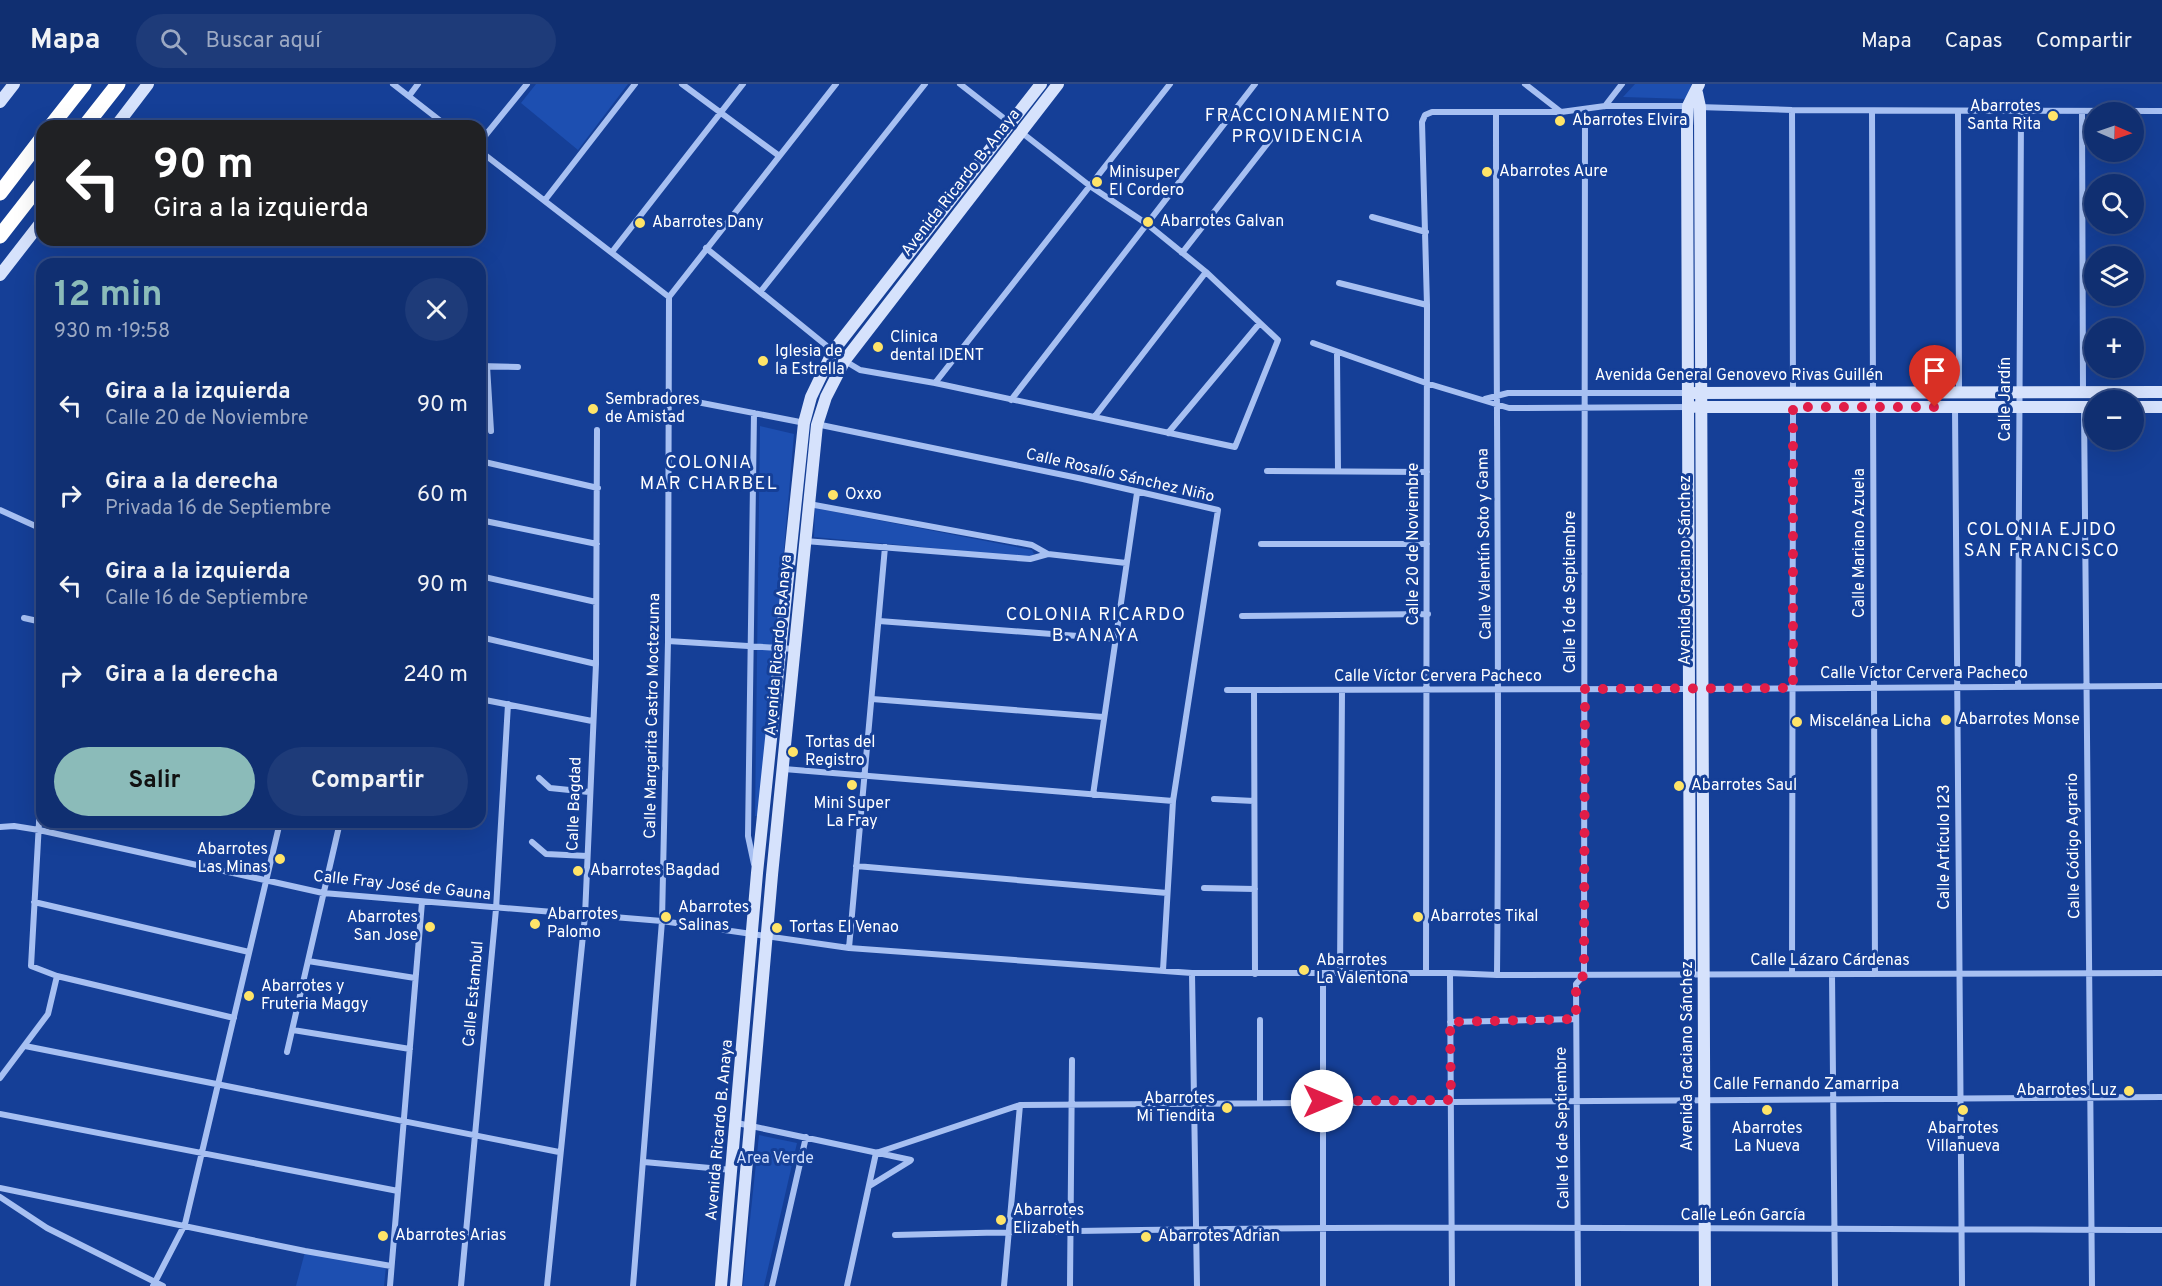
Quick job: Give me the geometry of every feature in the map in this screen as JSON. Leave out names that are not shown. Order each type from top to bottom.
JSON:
[{"type":"highway","points":[[56,120],[84,84]]},
{"type":"highway","points":[[90,120],[118,84]]},
{"type":"highway","points":[[0,193],[36,146]]},
{"type":"highway","points":[[0,236],[36,190]]},
{"type":"street","points":[[0,102],[14,84]]},
{"type":"street","points":[[121,120],[148,84]]},
{"type":"street","points":[[393,84],[439,120]]},
{"type":"street","points":[[409,96],[418,84]]},
{"type":"street","points":[[486,135],[527,84]]},
{"type":"street","points":[[545,200],[635,84]]},
{"type":"street","points":[[682,84],[778,155]]},
{"type":"street","points":[[612,252],[744,84]]},
{"type":"street","points":[[486,156],[669,297],[778,155],[836,84]]},
{"type":"street","points":[[761,291],[925,84]]},
{"type":"street","points":[[960,84],[1010,123]]},
{"type":"street","name":"Avenida Ricardo B. Anaya","points":[[736,1286],[805,541],[811,397],[833,351],[1041,84]]},
{"type":"street","name":"Avenida Ricardo B. Anaya","points":[[721,1286],[745,1035],[757,873],[781,648],[810,424],[845,360],[1058,84]]},
{"type":"street","points":[[935,383],[1170,84]]},
{"type":"street","points":[[1011,400],[1253,87],[1244,84]]},
{"type":"street","points":[[1605,106],[1622,84]]},
{"type":"street","points":[[1528,85],[1561,112]]},
{"type":"street","points":[[1694,106],[1698,88]]},
{"type":"street","points":[[1496,113],[1561,112],[1605,106],[1872,111],[2162,111]]},
{"type":"street","name":"Avenida Graciano Sánchez","points":[[1690,973],[1702,406],[1701,255],[1694,106]]},
{"type":"street","name":"Avenida Graciano Sánchez","points":[[1694,106],[1686,256],[1705,974],[1703,1099],[1705,1286]]},
{"type":"street","name":"Calle 16 de Septiembre","points":[[1578,1286],[1576,984],[1584,975],[1585,110]]},
{"type":"street","points":[[1792,110],[1793,392]]},
{"type":"street","name":"Calle Mariano Azuela","points":[[1872,111],[1875,974]]},
{"type":"street","points":[[1958,111],[1959,392]]},
{"type":"street","name":"Calle 20 de Noviembre","points":[[1426,973],[1427,305],[1422,122],[1425,115],[1432,112],[1496,113]]},
{"type":"street","name":"Calle Jardín","points":[[2018,687],[2021,112]]},
{"type":"street","points":[[2082,112],[2083,392]]},
{"type":"street","name":"Calle Valentín Soto y Gama","points":[[1496,113],[1496,404],[1500,690],[1497,975]]},
{"type":"street","points":[[845,360],[860,370],[935,383],[1235,447],[1278,340],[1274,334],[1258,324],[1206,272],[1147,224],[1090,186],[1021,132]]},
{"type":"street","points":[[1182,253],[1271,139]]},
{"type":"street","points":[[968,177],[980,186]]},
{"type":"street","points":[[1372,217],[1426,232]]},
{"type":"street","points":[[0,276],[36,229]]},
{"type":"street","points":[[706,248],[833,351]]},
{"type":"street","points":[[1686,256],[1701,255]]},
{"type":"street","points":[[1095,416],[1206,272]]},
{"type":"street","points":[[1339,283],[1427,305]]},
{"type":"street","name":"Calle Margarita Castro Moctezuma","points":[[633,1286],[662,921],[671,397],[669,297]]},
{"type":"street","points":[[1168,433],[1258,324]]},
{"type":"street","name":"Avenida General Genovevo Rivas Guillén","points":[[1313,343],[1426,383],[1509,408],[2084,407]]},
{"type":"street","points":[[1338,353],[1338,471]]},
{"type":"street","points":[[486,366],[518,367]]},
{"type":"street","points":[[486,390],[491,431]]},
{"type":"street","name":"Avenida General Genovevo Rivas Guillén","points":[[1485,399],[1496,395],[1585,393],[2162,392]]},
{"type":"street","name":"Calle Rosalío Sánchez Niño","points":[[671,397],[1083,479],[1218,510],[1173,801],[1163,970]]},
{"type":"street","points":[[1792,974],[1793,407]]},
{"type":"street","points":[[2144,407],[2162,407]]},
{"type":"street","name":"Calle Artículo 123","points":[[1956,408],[1962,1286]]},
{"type":"street","points":[[754,413],[748,836],[757,873]]},
{"type":"street","name":"Calle Bagdad","points":[[547,1286],[585,916],[596,664],[597,430]]},
{"type":"street","name":"Calle Código Agrario","points":[[2089,450],[2087,687],[2092,1286]]},
{"type":"street","points":[[486,462],[598,488]]},
{"type":"street","points":[[1267,471],[1427,472]]},
{"type":"street","points":[[1093,795],[1137,493]]},
{"type":"street","points":[[807,503],[1032,545],[1048,554]]},
{"type":"street","points":[[0,510],[36,526]]},
{"type":"street","points":[[486,521],[597,544]]},
{"type":"street","points":[[805,541],[1030,559],[1048,554],[1126,563]]},
{"type":"street","points":[[1261,544],[1427,544]]},
{"type":"street","points":[[849,948],[885,547]]},
{"type":"street","points":[[486,577],[596,602]]},
{"type":"street","points":[[1242,616],[1428,614]]},
{"type":"street","points":[[24,618],[36,621]]},
{"type":"street","points":[[879,621],[1117,639]]},
{"type":"street","points":[[486,638],[596,664]]},
{"type":"street","points":[[668,641],[795,649]]},
{"type":"street","name":"Calle Víctor Cervera Pacheco","points":[[1227,690],[2162,686]]},
{"type":"street","points":[[1254,691],[1255,974]]},
{"type":"street","points":[[1340,973],[1342,691]]},
{"type":"street","points":[[872,699],[1104,717]]},
{"type":"street","points":[[486,700],[592,720]]},
{"type":"street","name":"Calle Estambul","points":[[461,1286],[496,909],[508,704]]},
{"type":"street","points":[[784,769],[1173,801]]},
{"type":"street","points":[[539,778],[550,788],[589,792]]},
{"type":"street","points":[[1214,799],[1254,801]]},
{"type":"street","name":"Calle Fray José de Gauna","points":[[0,827],[14,826],[39,830],[323,893],[662,921],[849,948],[1163,970]]},
{"type":"street","points":[[154,1284],[185,1224],[279,828]]},
{"type":"street","points":[[287,1052],[339,828]]},
{"type":"street","points":[[39,830],[31,966],[57,976],[234,1018]]},
{"type":"street","points":[[532,842],[546,854],[587,856]]},
{"type":"street","points":[[856,866],[1167,893]]},
{"type":"street","points":[[1204,888],[1255,889]]},
{"type":"street","points":[[34,902],[249,952]]},
{"type":"street","points":[[390,1286],[422,902]]},
{"type":"street","points":[[308,961],[415,978]]},
{"type":"street","name":"Calle Lázaro Cárdenas","points":[[1163,970],[1255,974],[1450,973],[1497,975],[2162,974]]},
{"type":"street","points":[[1192,973],[1196,1102],[1197,1286]]},
{"type":"street","points":[[1323,973],[1323,1286]]},
{"type":"street","points":[[1450,973],[1452,1286]]},
{"type":"street","points":[[1832,974],[1835,1286]]},
{"type":"street","points":[[0,1078],[48,1014],[57,976]]},
{"type":"street","points":[[1450,1022],[1576,1019]]},
{"type":"street","points":[[1260,1020],[1260,1102]]},
{"type":"street","points":[[293,1030],[410,1049]]},
{"type":"street","points":[[745,1035],[759,1036]]},
{"type":"street","points":[[26,1046],[559,1152]]},
{"type":"street","points":[[1070,1286],[1072,1060]]},
{"type":"street","name":"Calle Fernando Zamarripa","points":[[876,1153],[1020,1105],[1451,1100],[2162,1097]]},
{"type":"street","points":[[1004,1286],[1020,1105]]},
{"type":"street","points":[[0,1114],[398,1191]]},
{"type":"street","points":[[737,1123],[911,1160],[871,1185]]},
{"type":"street","points":[[772,1286],[806,1137]]},
{"type":"street","points":[[847,1286],[871,1185],[876,1153]]},
{"type":"street","points":[[644,1162],[733,1170]]},
{"type":"street","points":[[0,1188],[185,1224],[305,1251],[392,1266]]},
{"type":"street","points":[[0,1197],[47,1228],[154,1284],[163,1286]]},
{"type":"street","name":"Calle León García","points":[[895,1235],[1070,1230],[1323,1228],[2162,1230]]},
{"type":"green space","points":[[536,84],[628,84],[578,150],[521,103]]},
{"type":"green space","points":[[1635,84],[1692,84],[1688,99],[1623,97]]},
{"type":"green space","points":[[760,426],[794,434],[761,816],[755,816]]},
{"type":"green space","points":[[815,508],[1032,550],[1034,554],[1030,557],[814,537]]},
{"type":"green space","name":"Area Verde","points":[[759,1135],[797,1143],[764,1286],[743,1286]]},
{"type":"green space","points":[[305,1252],[386,1266],[384,1286],[296,1286]]},
{"type":"place","name":"Abarrotes Santa Rita","points":[[2053,116]]},
{"type":"place","name":"Abarrotes Elvira","points":[[1560,121]]},
{"type":"place","name":"Abarrotes Aure","points":[[1487,172]]},
{"type":"place","name":"Minisuper El Cordero","points":[[1097,182]]},
{"type":"place","name":"Abarrotes Galvan","points":[[1148,222]]},
{"type":"place","name":"Abarrotes Dany","points":[[640,223]]},
{"type":"place","name":"Clinica dental IDENT","points":[[878,347]]},
{"type":"place","name":"Iglesia de la Estrella","points":[[763,361]]},
{"type":"place","name":"Sembradores de Amistad","points":[[593,409]]},
{"type":"place","name":"Oxxo","points":[[833,495]]},
{"type":"place","name":"Abarrotes Monse","points":[[1946,720]]},
{"type":"place","name":"Miscelánea Licha","points":[[1797,722]]},
{"type":"place","name":"Tortas del Registro","points":[[793,752]]},
{"type":"place","name":"Mini Super La Fray","points":[[852,785]]},
{"type":"place","name":"Abarrotes Saul","points":[[1679,786]]},
{"type":"place","name":"Abarrotes Las Minas","points":[[280,859]]},
{"type":"place","name":"Abarrotes Bagdad","points":[[578,871]]},
{"type":"place","name":"Abarrotes Salinas","points":[[666,917]]},
{"type":"place","name":"Abarrotes Tikal","points":[[1418,917]]},
{"type":"place","name":"Abarrotes Palomo","points":[[535,924]]},
{"type":"place","name":"Abarrotes San Jose","points":[[430,927]]},
{"type":"place","name":"Tortas El Venao","points":[[777,928]]},
{"type":"place","name":"Abarrotes La Valentona","points":[[1304,970]]},
{"type":"place","name":"Abarrotes y Fruteria Maggy","points":[[249,996]]},
{"type":"place","name":"Abarrotes Luz","points":[[2129,1091]]},
{"type":"place","name":"Abarrotes Mi Tiendita","points":[[1227,1108]]},
{"type":"place","name":"Abarrotes La Nueva","points":[[1767,1110]]},
{"type":"place","name":"Abarrotes Villanueva","points":[[1963,1110]]},
{"type":"place","name":"Abarrotes Elizabeth","points":[[1001,1220]]},
{"type":"place","name":"Abarrotes Arias","points":[[383,1236]]},
{"type":"place","name":"Abarrotes Adrian","points":[[1146,1237]]},
{"type":"district","name":"FRACCIONAMIENTO PROVIDENCIA","points":[[1298,126]]},
{"type":"district","name":"COLONIA MAR CHARBEL","points":[[709,473]]},
{"type":"district","name":"COLONIA EJIDO SAN FRANCISCO","points":[[2042,540]]},
{"type":"district","name":"COLONIA RICARDO B. ANAYA","points":[[1096,625]]},
{"type":"route","points":[[1322,1101],[1451,1100],[1450,1022],[1576,1019],[1576,984],[1584,975],[1585,689],[1793,688],[1793,407],[1935,407]]}]
